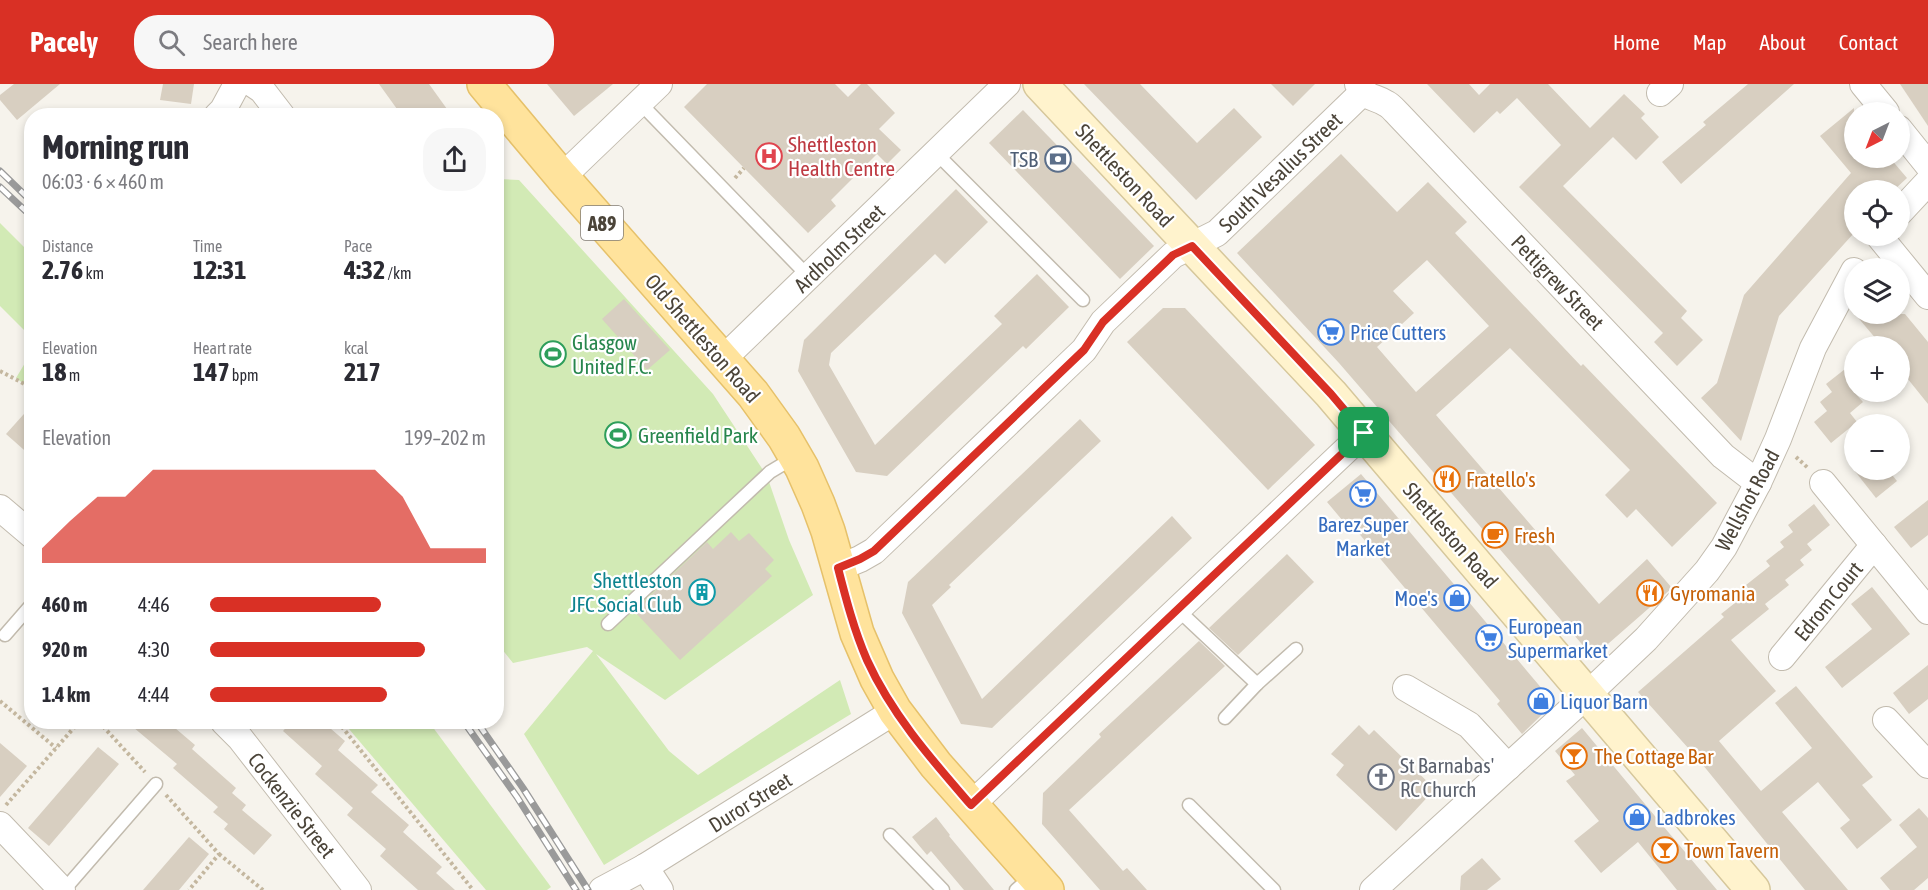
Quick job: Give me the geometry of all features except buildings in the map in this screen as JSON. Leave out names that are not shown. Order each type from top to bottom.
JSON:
[{"type":"main road","name":"Old Shettleston Road","points":[[484,84],[770,416],[796,456],[818,504],[851,616],[867,659],[896,711],[1032,885]]},
{"type":"street","points":[[224,108],[237,84]]},
{"type":"street","points":[[253,84],[262,90],[276,108]]},
{"type":"street","points":[[562,177],[659,84]]},
{"type":"street","name":"Ardholm Street","points":[[722,360],[1007,84]]},
{"type":"street","name":"Shettleston Road","points":[[1040,84],[1331,394],[1753,890]]},
{"type":"street","points":[[1863,84],[1878,102]]},
{"type":"street","name":"South Vesalius Street","points":[[838,568],[874,551],[1084,350],[1103,322],[1173,255],[1217,232],[1360,88]]},
{"type":"street","name":"Pettigrew Street","points":[[1360,88],[1374,100],[1385,103],[1398,114],[1723,456],[1758,483]]},
{"type":"street","points":[[1910,143],[1928,165]]},
{"type":"street","points":[[1910,202],[1928,183]]},
{"type":"street","points":[[1886,246],[1928,296]]},
{"type":"street","name":"Wellshot Road","points":[[1388,885],[1508,767],[1646,639],[1707,571],[1724,547],[1758,483],[1778,439],[1813,348],[1844,290]]},
{"type":"street","points":[[971,805],[1364,433]]},
{"type":"street","name":"Edrom Court","points":[[1823,483],[1926,606]]},
{"type":"street","points":[[0,508],[24,528]]},
{"type":"street","name":"Edrom Court","points":[[1782,657],[1874,545]]},
{"type":"street","points":[[1406,688],[1469,725],[1508,767]]},
{"type":"street","name":"Duror Street","points":[[602,890],[645,867],[896,711]]},
{"type":"street","points":[[1886,720],[1927,761]]},
{"type":"street","name":"Cockenzie Street","points":[[231,729],[358,890]]},
{"type":"street","points":[[0,825],[63,890]]},
{"type":"street","points":[[645,867],[660,890]]},
{"type":"lane","points":[[640,103],[809,277]]},
{"type":"lane","points":[[936,153],[1083,300]]},
{"type":"lane","points":[[608,624],[770,472],[796,456]]},
{"type":"lane","points":[[1177,609],[1257,684]]},
{"type":"lane","points":[[5,635],[24,613]]},
{"type":"lane","points":[[1225,718],[1257,684],[1296,649]]},
{"type":"lane","points":[[63,890],[156,784]]},
{"type":"lane","points":[[1189,806],[1274,890]]},
{"type":"lane","points":[[890,836],[943,890]]},
{"type":"path","points":[[0,371],[24,384]]},
{"type":"path","points":[[1778,439],[1823,483]]},
{"type":"path","points":[[0,701],[24,721]]},
{"type":"path","points":[[33,729],[56,748]]},
{"type":"path","points":[[0,812],[73,729]]},
{"type":"path","points":[[105,729],[219,854],[263,890]]},
{"type":"path","points":[[344,729],[473,890]]},
{"type":"path","points":[[189,890],[219,854]]},
{"type":"green space","name":"Greenfield Park","points":[[504,179],[519,180],[713,394],[767,476],[789,540],[813,595],[665,700],[596,654],[669,751],[698,775],[840,680],[851,714],[604,865],[524,734],[593,651],[587,647],[513,663],[504,652]]},
{"type":"green space","points":[[0,223],[24,247],[24,330],[0,306]]},
{"type":"green space","points":[[24,365],[24,384],[16,378]]},
{"type":"green space","points":[[349,729],[434,729],[551,887],[547,890],[486,890]]},
{"type":"railway","points":[[0,171],[24,194]]},
{"type":"railway","points":[[0,187],[24,210]]},
{"type":"railway","points":[[469,729],[517,797],[576,890]]},
{"type":"railway","points":[[482,729],[523,788],[588,890]]},
{"type":"place","name":"Shettleston Health Centre","points":[[769,156]]},
{"type":"place","name":"TSB","points":[[1058,159]]},
{"type":"place","name":"Price Cutters","points":[[1331,332]]},
{"type":"place","name":"Glasgow United F.C.","points":[[553,354]]},
{"type":"place","name":"Greenfield Park","points":[[618,435]]},
{"type":"place","name":"Fratello's","points":[[1447,479]]},
{"type":"place","name":"Barez Super Market","points":[[1363,494]]},
{"type":"place","name":"Fresh","points":[[1495,535]]},
{"type":"place","name":"Shettleston JFC Social Club","points":[[702,592]]},
{"type":"place","name":"Gyromania","points":[[1650,593]]},
{"type":"place","name":"Moe's","points":[[1457,598]]},
{"type":"place","name":"European Supermarket","points":[[1489,638]]},
{"type":"place","name":"Liquor Barn","points":[[1541,701]]},
{"type":"place","name":"The Cottage Bar","points":[[1574,756]]},
{"type":"place","name":"St Barnabas' RC Church","points":[[1381,777]]},
{"type":"place","name":"Ladbrokes","points":[[1637,817]]},
{"type":"place","name":"Town Tavern","points":[[1665,850]]},
{"type":"route","points":[[1192,246],[1331,394],[1364,433],[971,805],[936,765],[896,711],[867,659],[838,568],[874,551],[1084,350],[1103,322],[1173,255],[1192,246]]}]
